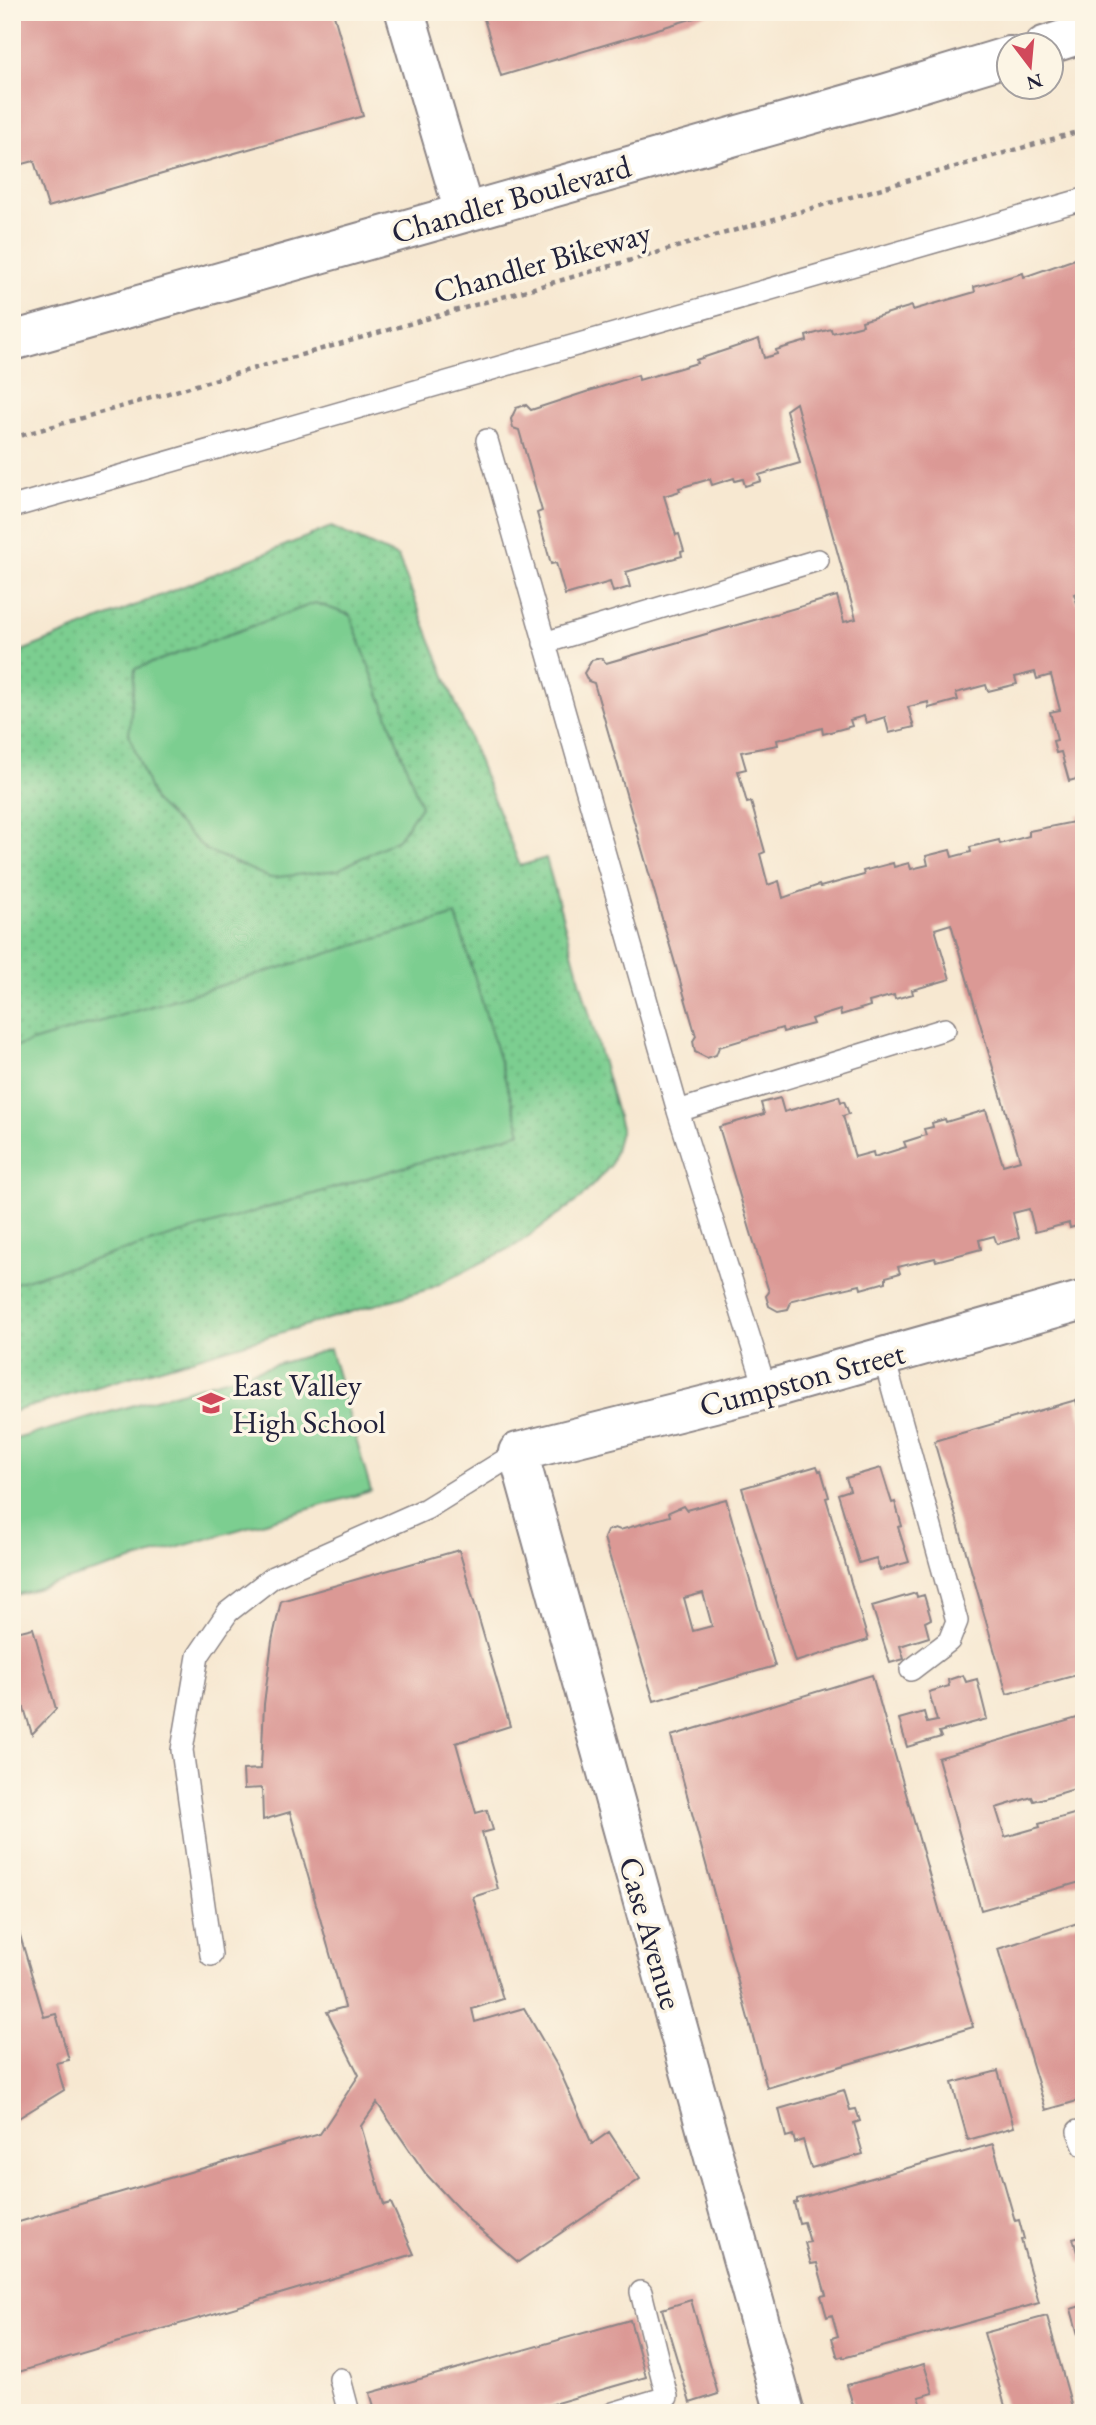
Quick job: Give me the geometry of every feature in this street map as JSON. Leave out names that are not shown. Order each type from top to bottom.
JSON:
[{"type":"street","points":[[405,12],[464,212]]},
{"type":"street","points":[[1064,40],[1084,33]]},
{"type":"street","name":"Chandler Boulevard","points":[[12,341],[995,60]]},
{"type":"street","name":"Cumpston Street","points":[[518,1452],[766,1390],[1084,1300]]},
{"type":"street","name":"Case Avenue","points":[[518,1452],[785,2413]]},
{"type":"lane","points":[[12,508],[1084,199]]},
{"type":"lane","points":[[486,440],[678,1111],[766,1390]]},
{"type":"lane","points":[[544,643],[818,560]]},
{"type":"lane","points":[[678,1111],[945,1029]]},
{"type":"lane","points":[[884,1357],[957,1621],[949,1641],[911,1670]]},
{"type":"lane","points":[[211,1955],[182,1750],[198,1656],[228,1612],[274,1577],[426,1509],[518,1452]]},
{"type":"lane","points":[[613,2413],[667,2397],[641,2292]]},
{"type":"lane","points":[[340,2379],[349,2413]]},
{"type":"path","name":"Chandler Bikeway","points":[[12,438],[1084,130]]},
{"type":"green space","points":[[331,527],[398,557],[520,866],[546,858],[621,1128],[611,1165],[581,1198],[515,1246],[429,1289],[12,1412],[12,655]]},
{"type":"green space","points":[[315,603],[350,615],[421,806],[398,839],[338,870],[270,878],[206,850],[154,801],[129,734],[135,669]]},
{"type":"green space","points":[[456,915],[521,1132],[12,1284],[12,1048]]},
{"type":"green space","points":[[330,1349],[371,1491],[12,1596],[12,1440]]},
{"type":"building","points":[[12,12],[333,12],[363,116],[48,207],[34,161],[12,167]]},
{"type":"building","points":[[482,12],[711,12],[711,13],[501,76]]},
{"type":"building","points":[[1081,257],[1084,261],[1084,592],[1074,594],[1077,603],[1084,601],[1084,777],[1069,781],[1061,752],[1056,753],[1053,741],[1057,740],[1050,712],[1060,710],[1051,675],[1037,679],[1035,672],[1015,677],[1017,684],[988,691],[986,685],[956,693],[958,700],[929,708],[928,702],[908,707],[914,727],[889,733],[885,717],[866,723],[864,716],[850,720],[852,726],[823,734],[822,728],[777,740],[778,745],[741,752],[746,769],[738,771],[747,803],[751,802],[765,852],[760,854],[768,885],[779,881],[783,898],[819,885],[820,887],[864,875],[863,871],[893,863],[894,867],[909,863],[911,869],[928,865],[926,856],[950,850],[952,857],[971,852],[970,847],[999,840],[1000,844],[1029,836],[1029,831],[1079,821],[1077,815],[1084,814],[1084,1224],[1070,1228],[1069,1223],[1035,1232],[1029,1209],[1013,1213],[1019,1238],[997,1244],[994,1236],[979,1240],[981,1249],[936,1261],[935,1258],[898,1267],[900,1273],[886,1277],[886,1282],[861,1289],[860,1285],[792,1300],[788,1309],[778,1311],[769,1306],[766,1296],[769,1292],[719,1127],[764,1114],[761,1103],[780,1098],[784,1112],[839,1096],[849,1114],[843,1116],[855,1157],[873,1152],[874,1157],[906,1147],[904,1142],[926,1135],[924,1129],[933,1127],[932,1123],[945,1119],[946,1122],[986,1110],[1003,1165],[1020,1160],[951,924],[935,929],[950,979],[912,990],[913,994],[895,999],[894,995],[869,1002],[870,1006],[841,1015],[840,1010],[811,1019],[813,1024],[783,1032],[782,1028],[719,1047],[716,1055],[707,1058],[695,1052],[693,1041],[696,1036],[594,683],[588,681],[584,673],[592,660],[601,658],[606,663],[837,596],[844,622],[856,619],[796,403],[786,410],[800,463],[759,475],[761,481],[745,486],[743,479],[735,481],[734,478],[712,485],[710,479],[679,488],[680,491],[664,496],[676,535],[679,534],[684,551],[681,552],[682,556],[626,572],[630,587],[613,592],[610,582],[565,595],[556,563],[551,564],[537,513],[542,511],[519,430],[513,428],[511,419],[516,408],[526,405],[531,410],[638,375],[639,380],[697,363],[696,360],[759,339],[764,358],[777,354],[776,350],[807,341],[806,336],[831,329],[832,333],[863,325],[862,321],[912,306],[913,310],[975,292],[974,287],[1023,273],[1024,277]]},
{"type":"building","points":[[1076,1400],[1084,1428],[1084,1673],[1007,1694],[934,1441]]},
{"type":"building","points":[[817,1466],[819,1471],[821,1470],[829,1497],[826,1498],[868,1640],[795,1662],[742,1488]]},
{"type":"building","points":[[881,1468],[892,1503],[895,1502],[902,1526],[898,1527],[909,1562],[880,1570],[876,1558],[859,1563],[838,1494],[850,1490],[846,1478]]},
{"type":"building","points":[[726,1499],[775,1666],[654,1701],[604,1538],[607,1531],[615,1528],[620,1530],[670,1516],[669,1512],[683,1506],[686,1510]],"holes":[[[703,1593],[712,1626],[693,1631],[684,1598]]]},
{"type":"building","points":[[459,1550],[510,1726],[456,1743],[476,1813],[487,1810],[493,1830],[482,1833],[498,1889],[473,1897],[503,1999],[472,2009],[475,2022],[524,2008],[558,2067],[592,2144],[609,2132],[640,2179],[518,2262],[469,2220],[426,2174],[377,2103],[361,2126],[384,2205],[391,2203],[414,2254],[12,2374],[12,2224],[320,2134],[359,2075],[327,2012],[345,2007],[290,1812],[263,1820],[262,1788],[244,1789],[243,1770],[261,1769],[264,1704],[272,1641],[281,1601]]},
{"type":"building","points":[[916,1593],[917,1597],[924,1595],[931,1619],[925,1622],[929,1637],[900,1646],[904,1659],[890,1663],[872,1606]]},
{"type":"building","points":[[33,1628],[56,1709],[32,1734],[24,1708],[12,1712],[12,1633]]},
{"type":"building","points":[[872,1675],[973,2027],[767,2088],[671,1736]]},
{"type":"building","points":[[963,1675],[966,1682],[977,1679],[987,1719],[939,1732],[941,1737],[907,1747],[899,1719],[924,1712],[927,1723],[937,1721],[929,1692],[949,1686],[948,1680]]},
{"type":"building","points":[[1084,1716],[1084,1785],[1034,1801],[1032,1797],[996,1808],[1005,1837],[1084,1811],[1084,1881],[981,1910],[938,1758]]},
{"type":"building","points":[[12,1908],[44,2017],[56,2014],[69,2060],[56,2063],[64,2090],[12,2122]]},
{"type":"building","points":[[1084,1921],[1084,2056],[1078,2057],[1084,2079],[1084,2099],[1046,2110],[998,1949]]},
{"type":"building","points":[[998,2071],[1014,2127],[968,2140],[952,2083]]},
{"type":"building","points":[[844,2090],[850,2110],[856,2109],[860,2121],[854,2123],[863,2154],[811,2168],[803,2140],[795,2143],[793,2135],[786,2137],[779,2109]]},
{"type":"building","points":[[993,2144],[1015,2221],[1019,2220],[1024,2239],[1021,2240],[1039,2303],[838,2358],[832,2338],[838,2336],[832,2315],[827,2317],[821,2296],[826,2295],[817,2263],[811,2264],[805,2243],[810,2242],[804,2222],[799,2223],[794,2203],[797,2199]]},
{"type":"building","points":[[1084,2235],[1084,2262],[1080,2263],[1073,2238]]},
{"type":"building","points":[[691,2300],[718,2394],[690,2403],[662,2309]]},
{"type":"building","points":[[1084,2305],[1084,2352],[1083,2353],[1071,2309]]},
{"type":"building","points":[[1047,2316],[1072,2407],[1050,2413],[1007,2413],[984,2333]]},
{"type":"building","points":[[630,2320],[646,2377],[522,2413],[376,2413],[370,2393]]},
{"type":"building","points":[[924,2364],[933,2393],[919,2397],[924,2413],[847,2413],[846,2407],[853,2405],[847,2385]]},
{"type":"place","name":"East Valley High School","points":[[211,1403]]}]
